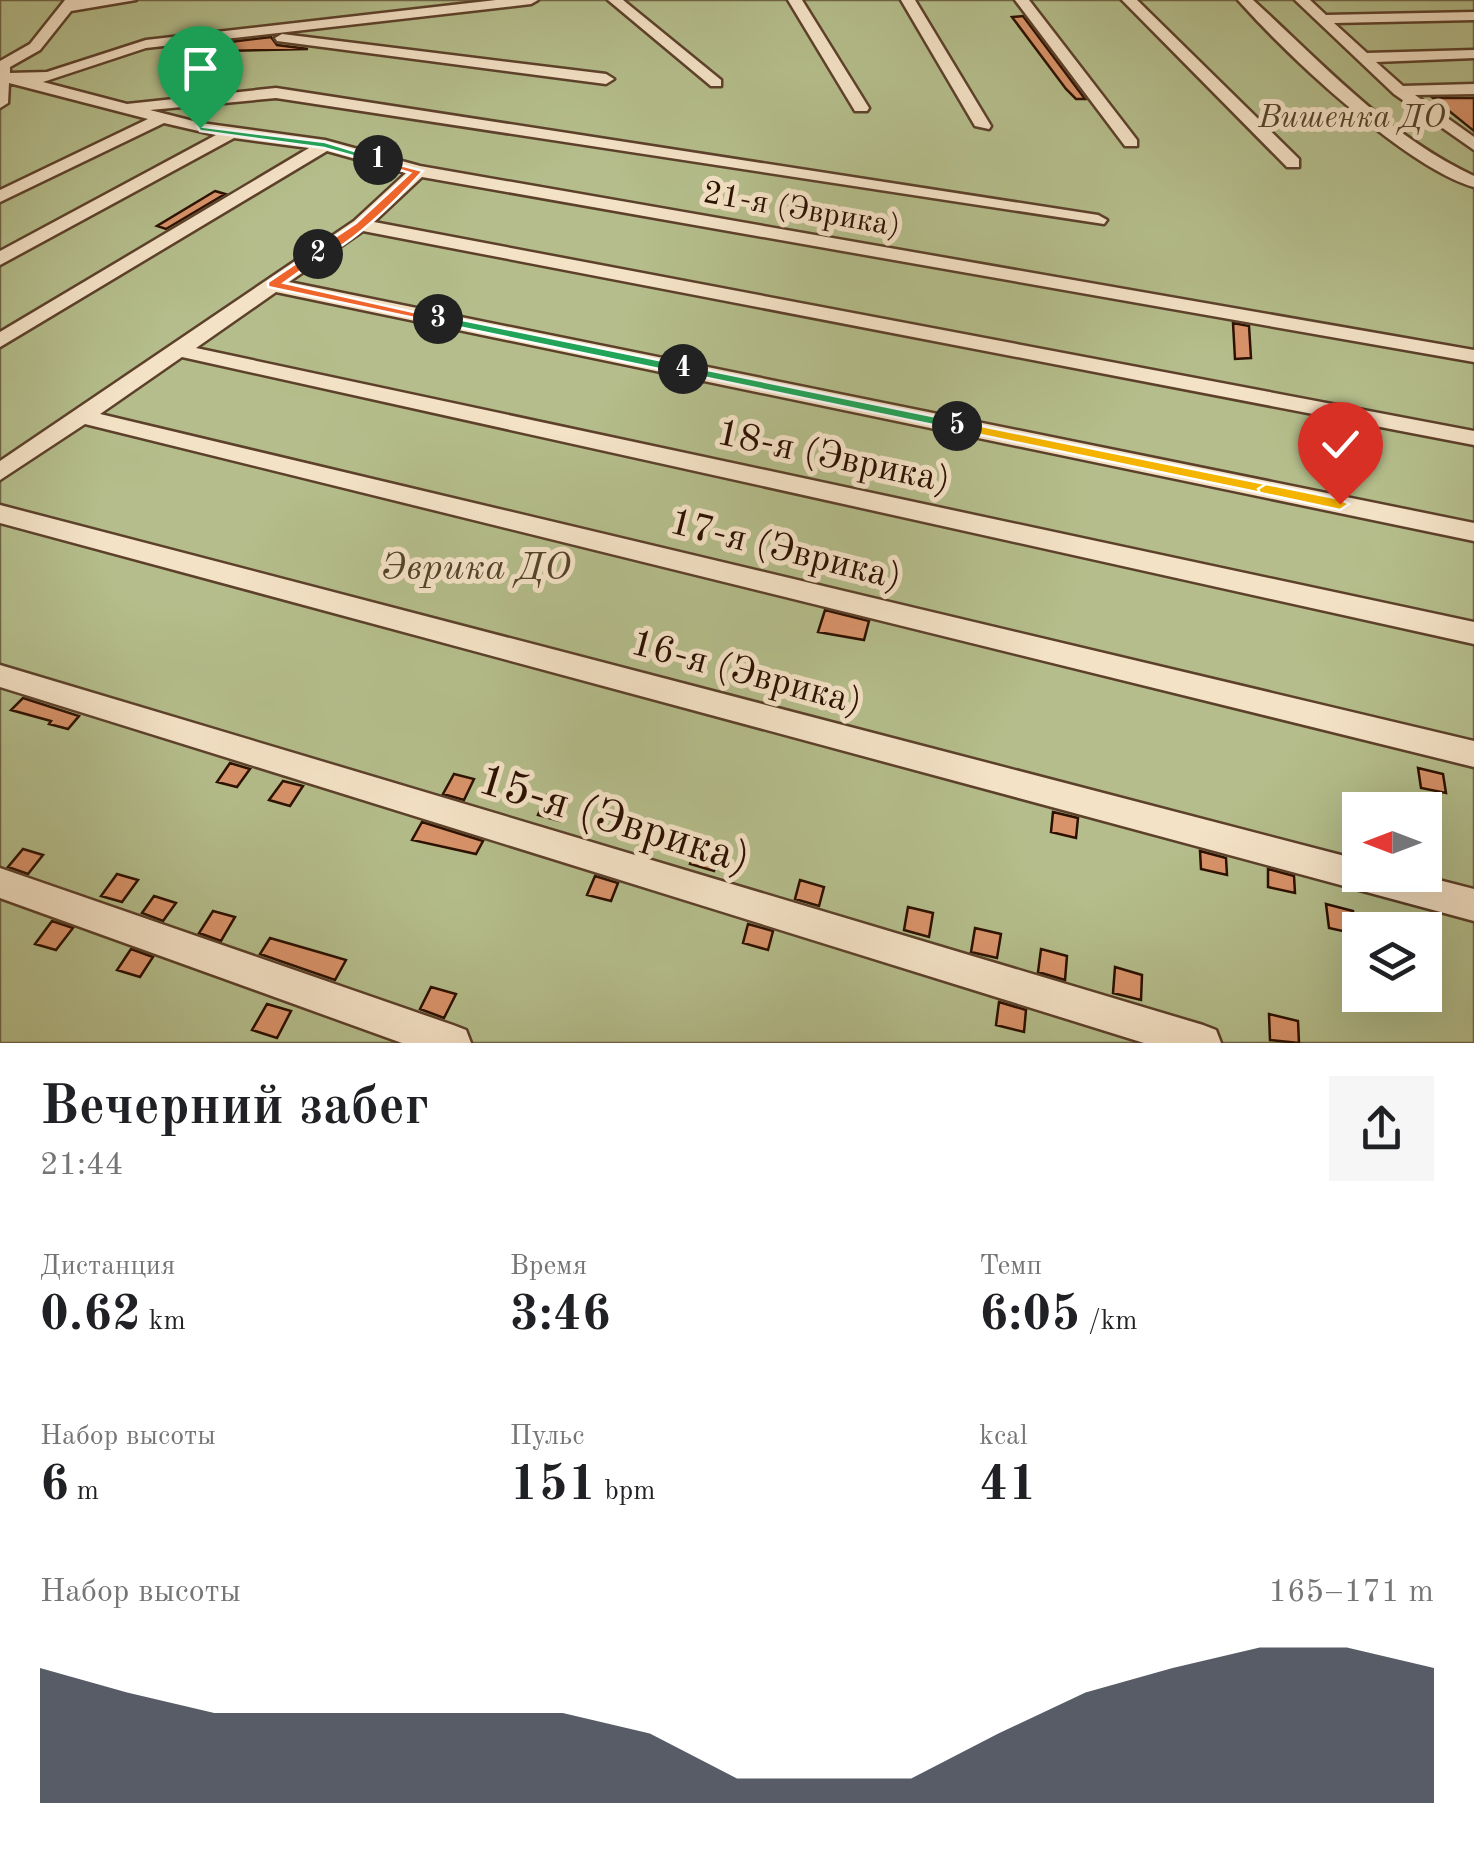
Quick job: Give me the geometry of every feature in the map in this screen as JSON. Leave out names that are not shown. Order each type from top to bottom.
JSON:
[{"type":"lane","points":[[0,103],[3,64],[20,59],[42,43],[70,3],[129,0]]},
{"type":"lane","points":[[1,76],[20,80],[80,68],[122,48],[531,0]]},
{"type":"lane","points":[[615,0],[716,83]]},
{"type":"lane","points":[[795,0],[861,108]]},
{"type":"lane","points":[[908,0],[983,126]]},
{"type":"lane","points":[[1022,0],[1131,143]]},
{"type":"lane","points":[[1130,0],[1293,164]]},
{"type":"lane","points":[[1246,0],[1410,147],[1444,171],[1474,182]]},
{"type":"lane","points":[[1302,0],[1399,91],[1474,145]]},
{"type":"lane","points":[[1400,0],[1426,17]]},
{"type":"lane","points":[[1324,19],[1474,16]]},
{"type":"lane","points":[[242,33],[606,79]]},
{"type":"lane","points":[[1360,58],[1474,54]]},
{"type":"lane","name":"21-я (Эврика)","points":[[20,80],[160,119],[228,134],[325,145],[418,171],[1474,356]]},
{"type":"lane","points":[[1399,91],[1474,89]]},
{"type":"lane","points":[[122,109],[182,99],[276,93],[1098,220]]},
{"type":"lane","points":[[0,197],[160,119]]},
{"type":"lane","points":[[1455,132],[1474,132]]},
{"type":"lane","points":[[0,259],[228,134]]},
{"type":"lane","points":[[0,341],[325,145]]},
{"type":"lane","points":[[0,472],[360,225],[418,171]]},
{"type":"lane","points":[[360,225],[1474,438]]},
{"type":"lane","points":[[273,285],[1474,532]]},
{"type":"lane","name":"18-я (Эврика)","points":[[178,350],[1474,633]]},
{"type":"lane","name":"17-я (Эврика)","points":[[80,416],[1474,754]]},
{"type":"lane","name":"16-я (Эврика)","points":[[0,514],[1474,906]]},
{"type":"lane","name":"15-я (Эврика)","points":[[0,676],[1203,1043]]},
{"type":"lane","points":[[0,883],[454,1043]]},
{"type":"green space","name":"Эврика ДО","points":[[0,0],[1474,0],[1474,1043],[0,1043]]},
{"type":"building","points":[[1023,16],[1085,99],[1076,99],[1066,89],[1012,17]]},
{"type":"building","points":[[271,37],[277,45],[308,49],[181,52],[182,48]]},
{"type":"building","points":[[1433,98],[1474,98],[1474,131]]},
{"type":"building","points":[[215,191],[225,194],[166,229],[157,226]]},
{"type":"building","points":[[1233,323],[1249,326],[1251,358],[1235,359]]},
{"type":"building","points":[[825,610],[869,621],[864,640],[818,632]]},
{"type":"building","points":[[23,698],[79,716],[68,729],[11,710]]},
{"type":"building","points":[[230,763],[250,769],[237,787],[217,782]]},
{"type":"building","points":[[1418,768],[1443,774],[1446,793],[1421,788]]},
{"type":"building","points":[[454,774],[474,779],[464,800],[443,794]]},
{"type":"building","points":[[283,781],[303,786],[290,806],[269,800]]},
{"type":"building","points":[[547,795],[569,800],[560,821],[538,815]]},
{"type":"building","points":[[1053,812],[1078,818],[1076,838],[1051,832]]},
{"type":"building","points":[[422,822],[483,841],[476,854],[412,840]]},
{"type":"building","points":[[697,843],[720,849],[714,871],[690,864]]},
{"type":"building","points":[[23,849],[43,855],[28,874],[8,867]]},
{"type":"building","points":[[1200,851],[1226,858],[1227,875],[1201,869]]},
{"type":"building","points":[[1268,869],[1294,876],[1295,893],[1268,887]]},
{"type":"building","points":[[117,874],[138,880],[122,902],[101,896]]},
{"type":"building","points":[[595,876],[618,883],[611,901],[587,895]]},
{"type":"building","points":[[800,880],[824,887],[819,906],[795,899]]},
{"type":"building","points":[[154,896],[176,903],[163,921],[142,913]]},
{"type":"building","points":[[1326,904],[1353,911],[1342,912],[1342,931],[1329,928]]},
{"type":"building","points":[[908,907],[933,913],[929,937],[904,930]]},
{"type":"building","points":[[213,911],[235,917],[221,941],[199,933]]},
{"type":"building","points":[[52,921],[73,928],[56,950],[35,944]]},
{"type":"building","points":[[748,924],[773,931],[768,950],[743,943]]},
{"type":"building","points":[[975,928],[1001,934],[997,958],[971,952]]},
{"type":"building","points":[[270,938],[346,960],[335,980],[260,954]]},
{"type":"building","points":[[131,949],[153,957],[140,977],[117,970]]},
{"type":"building","points":[[1041,949],[1067,956],[1065,980],[1038,972]]},
{"type":"building","points":[[1115,967],[1142,975],[1141,1000],[1113,993]]},
{"type":"building","points":[[431,987],[456,994],[444,1018],[420,1009]]},
{"type":"building","points":[[999,1002],[1026,1010],[1024,1032],[996,1025]]},
{"type":"building","points":[[267,1004],[291,1011],[277,1038],[252,1030]]},
{"type":"building","points":[[1269,1014],[1298,1021],[1299,1043],[1270,1040]]},
{"type":"route","points":[[200,128],[325,145],[418,171],[360,225],[273,285],[1340,504]]},
{"type":"park label","name":"Вишенка ДО","points":[[1352,116]]}]
